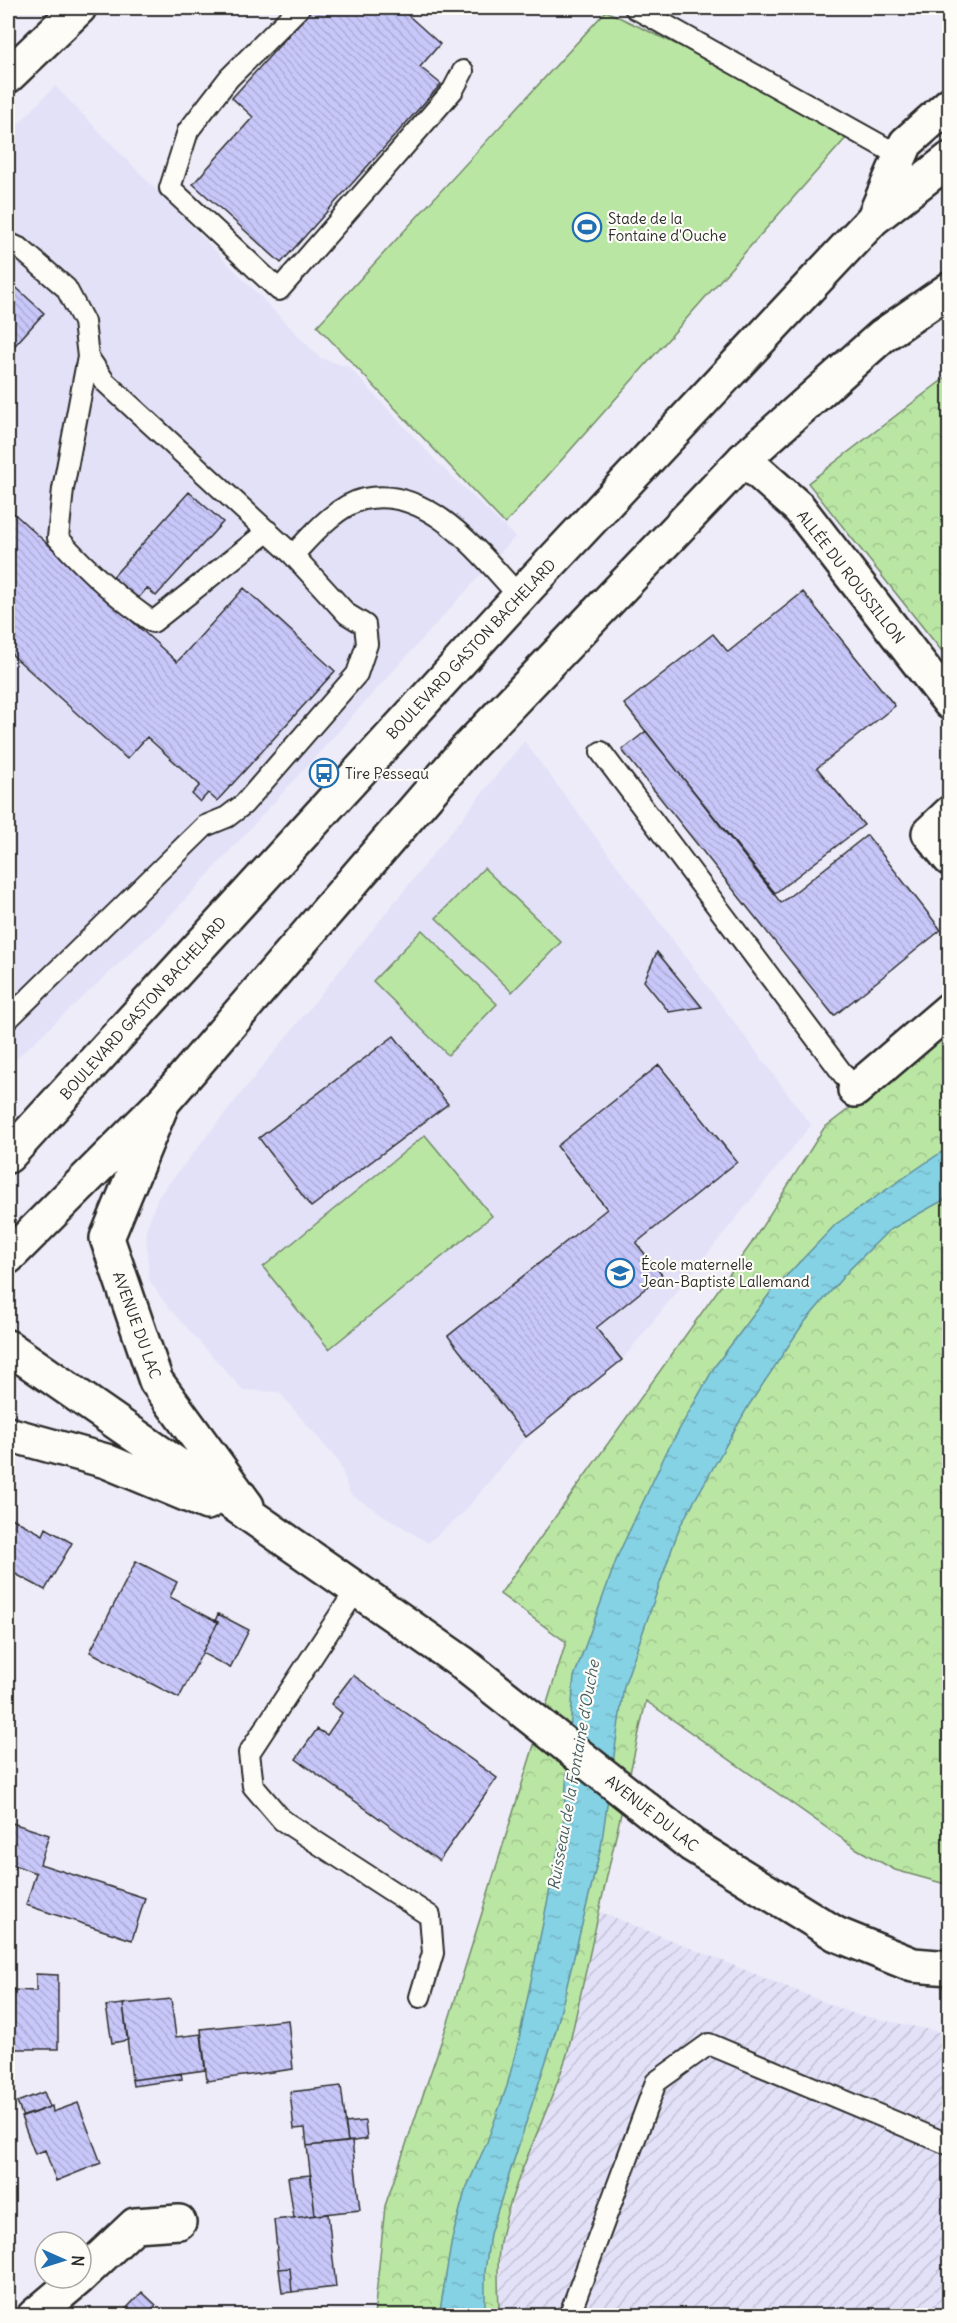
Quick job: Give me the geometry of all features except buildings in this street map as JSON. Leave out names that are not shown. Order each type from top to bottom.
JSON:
[{"type":"main road","points":[[8,76],[80,8]]},
{"type":"main road","points":[[873,219],[906,143],[950,104]]},
{"type":"main road","name":"BOULEVARD GASTON BACHELARD","points":[[8,1156],[519,596],[873,219],[950,159]]},
{"type":"main road","points":[[8,1257],[163,1102],[465,752],[744,459],[882,336],[950,288]]},
{"type":"main road","name":"ALLÉE DU ROUSSILLON","points":[[744,459],[800,508],[950,703]]},
{"type":"main road","points":[[950,813],[929,833],[950,859]]},
{"type":"main road","points":[[855,1090],[950,1009]]},
{"type":"main road","name":"AVENUE DU LAC","points":[[163,1102],[107,1238],[156,1381],[262,1526]]},
{"type":"main road","name":"AVENUE DU LAC","points":[[8,1347],[262,1526],[461,1662],[692,1845],[836,1934],[913,1965],[950,1968]]},
{"type":"main road","name":"AVENUE DU LAC","points":[[8,1434],[106,1461],[262,1526]]},
{"type":"main road","points":[[93,2265],[135,2225],[179,2222]]},
{"type":"main road","points":[[34,2316],[65,2290]]},
{"type":"lane","points":[[299,8],[230,78],[188,131],[170,188],[279,290],[453,90],[464,71]]},
{"type":"lane","points":[[635,8],[900,156]]},
{"type":"lane","points":[[8,243],[21,249],[66,288],[84,322],[88,357],[63,489],[58,538],[82,566],[118,598],[153,622],[268,531]]},
{"type":"lane","points":[[8,1019],[205,826],[227,817],[244,804],[357,674],[368,644],[365,625],[347,614],[268,531],[105,382],[88,357]]},
{"type":"lane","points":[[293,555],[326,520],[363,499],[395,497],[429,510],[486,560],[519,596]]},
{"type":"lane","points":[[601,752],[855,1090]]},
{"type":"lane","points":[[356,1590],[249,1753],[254,1786],[282,1820],[430,1916],[433,1953],[420,1997]]},
{"type":"lane","points":[[569,2316],[656,2082],[709,2044],[950,2145]]},
{"type":"shaded area","points":[[55,86],[320,358],[349,367],[436,461],[515,537],[164,922],[8,1066],[8,135]]},
{"type":"shaded area","points":[[524,741],[811,1125],[622,1360],[526,1437],[464,1512],[428,1543],[350,1494],[339,1462],[279,1392],[243,1390],[168,1307],[149,1280],[146,1230],[158,1197]]},
{"type":"shaded area","points":[[601,1912],[854,2014],[949,2034],[949,2315],[499,2316],[500,2242],[584,1975]]},
{"type":"green space","name":"Stade de la Fontaine d'Ouche","points":[[606,11],[854,129],[505,524],[317,326]]},
{"type":"green space","points":[[949,375],[949,660],[808,483]]},
{"type":"green space","points":[[484,868],[561,942],[512,992],[436,918]]},
{"type":"green space","points":[[422,930],[497,1004],[448,1055],[373,981]]},
{"type":"green space","points":[[949,1032],[949,1885],[895,1870],[857,1849],[646,1701],[568,2051],[513,2193],[500,2242],[499,2315],[374,2316],[385,2206],[449,2019],[566,1642],[500,1594],[751,1244],[824,1128]]},
{"type":"green space","points":[[425,1135],[492,1216],[329,1349],[263,1267]]},
{"type":"water","name":"Ruisseau de la Fontaine d'Ouche","points":[[949,1147],[949,1197],[888,1231],[849,1270],[803,1324],[749,1405],[680,1526],[624,1686],[601,1847],[556,2030],[490,2234],[485,2272],[485,2315],[439,2316],[452,2239],[465,2191],[487,2142],[507,2086],[519,2039],[563,1826],[574,1677],[618,1555],[666,1453],[715,1366],[770,1293],[836,1224]]},
{"type":"place","name":"Stade de la Fontaine d'Ouche","points":[[587,227]]},
{"type":"place","name":"Tire Pesseau","points":[[324,773]]},
{"type":"place","name":"École maternelle Jean-Baptiste Lallemand","points":[[620,1273]]}]
